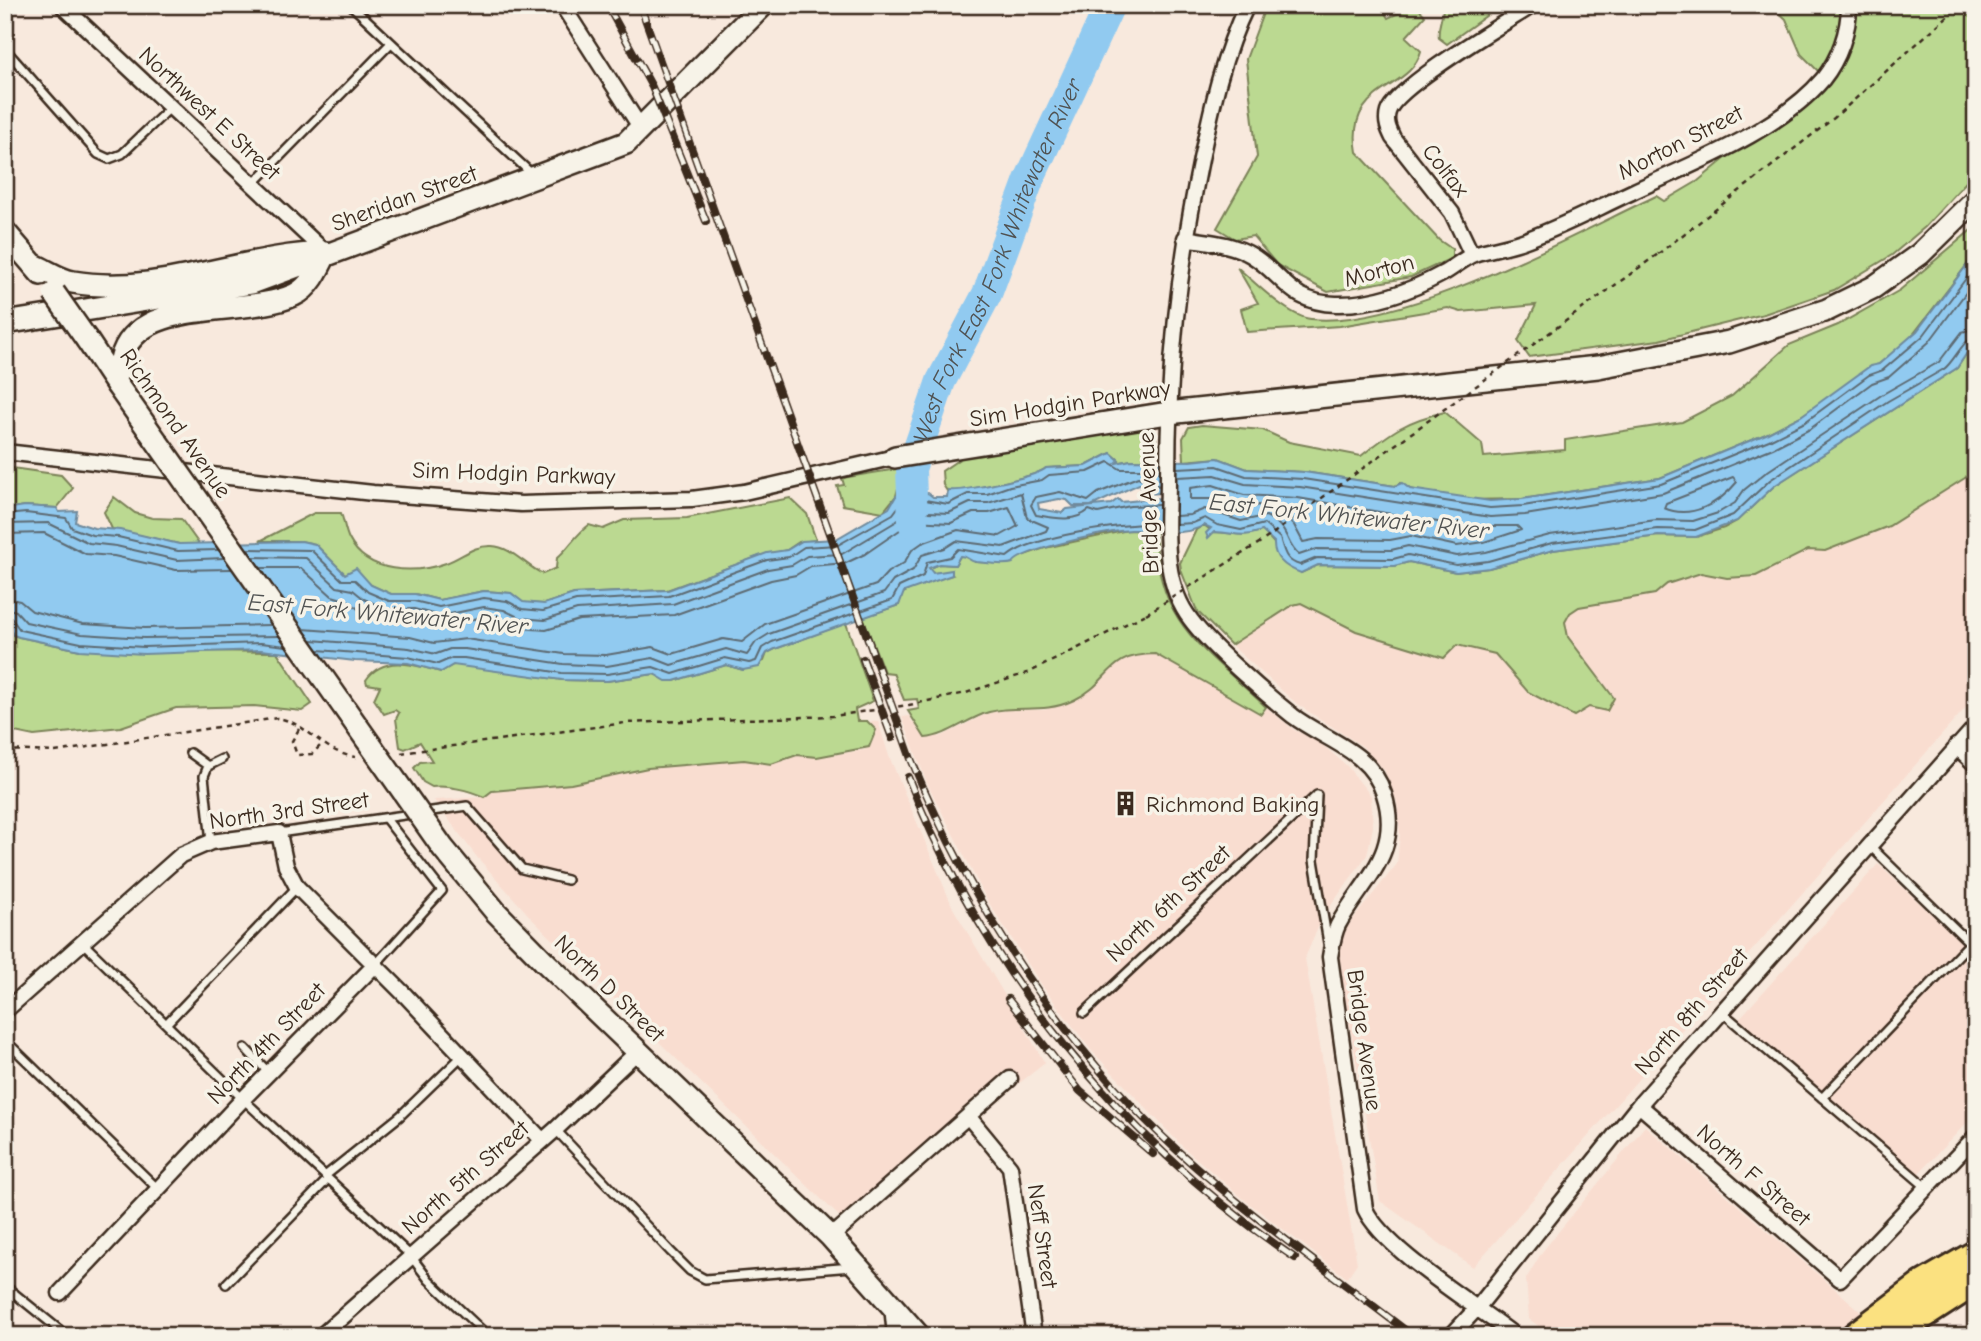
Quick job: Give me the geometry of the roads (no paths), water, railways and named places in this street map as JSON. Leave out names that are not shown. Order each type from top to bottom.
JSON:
[{"type":"highway","points":[[1891,1336],[1928,1296],[1976,1254]]},
{"type":"highway","points":[[1854,1336],[1928,1296],[1976,1281]]},
{"type":"street","name":"Northwest E Street","points":[[62,5],[326,253]]},
{"type":"street","points":[[562,5],[642,130]]},
{"type":"street","name":"Sheridan Street","points":[[5,323],[251,283],[295,269],[326,253],[626,143],[642,130],[763,5]]},
{"type":"street","name":"Bridge Avenue","points":[[1247,5],[1226,54],[1185,238],[1172,334],[1168,423],[1168,564],[1179,599],[1198,630],[1292,715],[1359,757],[1379,782],[1385,796],[1388,829],[1384,854],[1370,880],[1339,924],[1330,957],[1365,1209],[1371,1222],[1389,1242],[1515,1336]]},
{"type":"street","name":"Colfax","points":[[1472,255],[1452,213],[1393,138],[1387,126],[1387,113],[1409,86],[1533,5]]},
{"type":"street","name":"Morton Street","points":[[1472,255],[1520,242],[1565,223],[1709,155],[1776,118],[1797,104],[1829,71],[1847,29],[1849,5]]},
{"type":"street","name":"Sim Hodgin Parkway","points":[[5,452],[373,494],[521,504],[692,499],[744,492],[895,457],[971,444],[1168,423],[1586,368],[1729,342],[1827,310],[1874,287],[1920,254],[1976,199]]},
{"type":"street","name":"Richmond Avenue","points":[[5,232],[54,293],[300,647]]},
{"type":"street","name":"Morton","points":[[1185,238],[1232,246],[1253,256],[1283,285],[1299,295],[1331,304],[1367,300],[1417,288],[1472,255]]},
{"type":"street","points":[[34,265],[71,282],[137,285],[242,267],[294,254],[326,253],[315,276],[296,295],[262,303],[155,319],[137,332],[123,352],[117,385]]},
{"type":"street","name":"North D Street","points":[[300,647],[460,870],[544,961],[831,1237],[919,1336]]},
{"type":"street","name":"North 8th Street","points":[[1451,1336],[1478,1307],[1639,1105],[1976,726]]},
{"type":"street","points":[[1956,746],[1976,765]]},
{"type":"street","points":[[279,833],[286,866],[298,887],[542,1140]]},
{"type":"street","name":"North 3rd Street","points":[[5,1011],[181,855],[211,842],[279,833]]},
{"type":"street","name":"North 4th Street","points":[[60,1293],[243,1099],[375,965]]},
{"type":"street","name":"North 5th Street","points":[[321,1336],[555,1130],[637,1052]]},
{"type":"street","points":[[831,1237],[1010,1079]]},
{"type":"street","name":"North F Street","points":[[1639,1105],[1840,1279],[1927,1188]]},
{"type":"street","name":"Neff Street","points":[[968,1116],[1010,1167],[1034,1336]]},
{"type":"street","points":[[1927,1188],[1976,1136]]},
{"type":"street","points":[[891,1305],[895,1336]]},
{"type":"lane","points":[[351,5],[536,178]]},
{"type":"lane","points":[[253,184],[391,43]]},
{"type":"lane","points":[[5,49],[98,154],[109,159],[122,154],[170,107]]},
{"type":"lane","points":[[190,753],[208,766]]},
{"type":"lane","points":[[211,842],[204,782],[208,766],[222,759]]},
{"type":"lane","name":"North 6th Street","points":[[1084,1013],[1317,795],[1314,860],[1330,957]]},
{"type":"lane","name":"North 3rd Street","points":[[279,833],[467,806],[523,869],[567,880]]},
{"type":"lane","name":"North 4th Street","points":[[375,965],[442,891],[386,819]]},
{"type":"lane","points":[[1822,1098],[1973,946],[1868,845]]},
{"type":"lane","points":[[166,1024],[298,887]]},
{"type":"lane","points":[[82,942],[243,1099],[410,1255],[429,1280],[488,1336]]},
{"type":"lane","points":[[1721,1011],[1927,1188]]},
{"type":"lane","points":[[5,1041],[158,1189]]},
{"type":"lane","points":[[245,1048],[269,1073]]},
{"type":"lane","points":[[226,1284],[327,1178],[400,1116],[462,1056]]},
{"type":"lane","points":[[555,1130],[670,1251],[690,1270],[705,1279],[857,1266]]},
{"type":"lane","points":[[5,1286],[67,1336]]},
{"type":"water","name":"East Fork Whitewater River","points":[[1976,253],[1976,339],[1957,368],[1774,486],[1737,521],[1696,537],[1658,536],[1553,550],[1489,568],[1456,572],[1409,562],[1394,566],[1318,565],[1301,573],[1278,558],[1274,542],[1262,531],[1242,535],[1214,532],[1208,538],[1206,533],[1211,528],[1204,525],[1178,532],[1121,531],[1032,552],[1009,564],[976,562],[960,556],[955,565],[939,564],[929,568],[933,573],[952,570],[952,575],[904,592],[899,605],[775,649],[767,653],[759,667],[743,670],[726,665],[674,681],[666,681],[654,674],[607,681],[562,680],[453,665],[441,672],[408,663],[355,661],[261,650],[144,654],[80,650],[13,635],[5,618],[5,509],[25,506],[57,508],[59,512],[77,511],[75,522],[179,544],[301,541],[315,544],[345,574],[356,568],[371,585],[391,594],[415,594],[439,600],[484,591],[511,593],[523,602],[544,604],[574,594],[668,590],[767,553],[787,550],[802,541],[836,539],[889,508],[896,496],[928,493],[933,497],[947,497],[948,490],[998,483],[1029,476],[1046,468],[1086,466],[1111,453],[1119,460],[1116,463],[1131,460],[1191,461],[1218,458],[1247,469],[1304,472],[1395,486],[1402,483],[1410,489],[1490,501],[1522,499],[1660,478],[1766,434],[1801,416],[1870,366],[1879,364],[1917,331]],"holes":[[[1139,484],[1144,486],[1141,489],[1145,494],[1162,493],[1161,498],[1121,502],[1118,499],[1111,504],[1067,509],[1062,513],[1039,509],[1038,503],[1059,499],[1067,500],[1073,506],[1091,506]]]},
{"type":"waterway","name":"West Fork East Fork Whitewater River","points":[[913,523],[911,469],[941,381],[987,294],[1029,180],[1110,5]]},
{"type":"railway","points":[[607,5],[652,87],[706,221]]},
{"type":"railway","points":[[640,5],[911,759],[935,814],[991,919],[1058,1019],[1136,1110],[1179,1152],[1235,1200],[1413,1336]]},
{"type":"railway","points":[[863,659],[892,738]]},
{"type":"railway","points":[[908,777],[939,848],[976,917],[1018,983],[1065,1046],[1117,1106],[1173,1161],[1232,1212],[1295,1258]]},
{"type":"railway","points":[[1008,999],[1080,1091],[1153,1154]]},
{"type":"place","name":"Richmond Baking","points":[[1126,804]]}]
